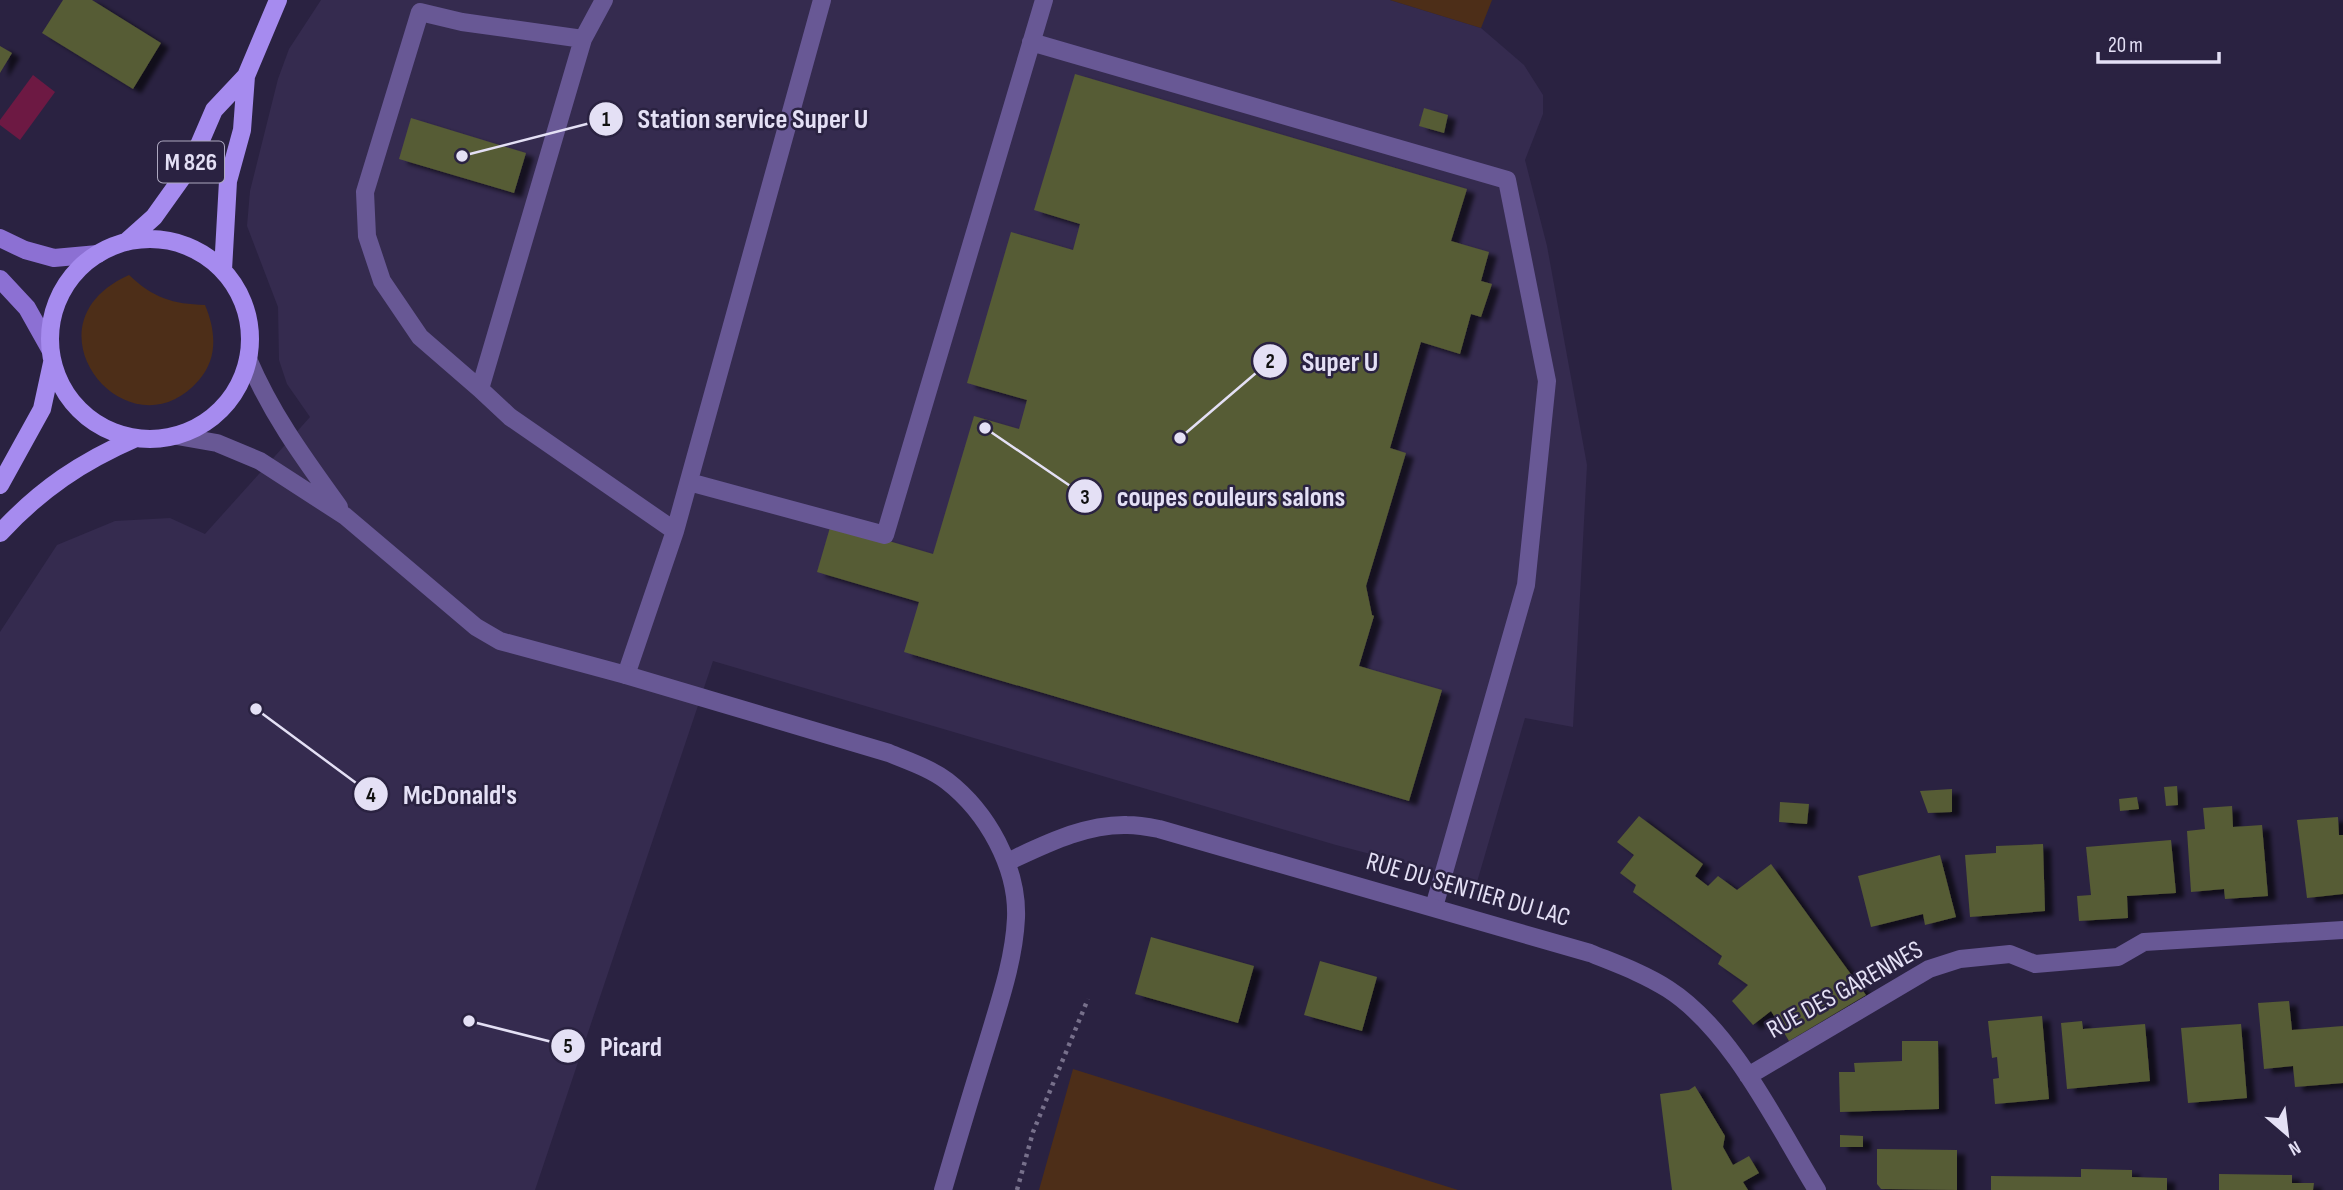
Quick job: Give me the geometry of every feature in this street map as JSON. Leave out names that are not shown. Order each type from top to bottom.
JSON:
[{"type":"main road","name":"M 826","points":[[223,270],[228,181],[242,130],[246,76],[278,0]]},
{"type":"main road","name":"M 826","points":[[126,242],[154,217],[189,168],[214,110],[246,76]]},
{"type":"main road","points":[[0,238],[25,250],[54,258],[98,254]]},
{"type":"main road","points":[[0,279],[27,308],[51,356],[61,386],[74,406],[113,433],[157,439],[177,436],[202,424],[223,407],[239,384],[248,359],[250,335],[247,311],[237,289],[223,270],[202,253],[178,243],[152,239],[126,242],[98,254],[76,272],[60,295],[51,322],[51,356],[42,409],[0,485]]},
{"type":"main road","points":[[0,533],[27,504],[70,472],[100,454],[136,438]]},
{"type":"street","points":[[480,389],[583,40],[604,0]]},
{"type":"street","points":[[626,675],[675,531],[822,0]]},
{"type":"street","points":[[689,482],[886,535],[1044,0]]},
{"type":"street","points":[[583,40],[462,22],[423,6],[365,192],[367,236],[382,281],[420,337],[510,417],[675,531]]},
{"type":"street","points":[[1031,42],[1507,180],[1547,381],[1525,585],[1434,907]]},
{"type":"street","points":[[248,359],[283,429],[345,516]]},
{"type":"street","points":[[177,436],[217,443],[260,461],[345,516],[476,628],[500,641],[626,675],[889,753],[918,764],[946,780],[970,803],[989,828],[1007,862],[1014,889],[1016,918],[1011,956],[943,1190]]},
{"type":"street","name":"RUE DU SENTIER DU LAC","points":[[1007,862],[1054,841],[1093,829],[1126,825],[1159,828],[1590,953],[1641,974],[1670,990],[1697,1013],[1726,1044],[1748,1076],[1817,1190]]},
{"type":"street","name":"RUE DES GARENNES","points":[[1748,1076],[1919,975],[1960,959],[2010,954],[2035,964],[2049,963],[2118,957],[2144,942],[2343,930]]},
{"type":"path","points":[[1017,1190],[1033,1132],[1088,999]]},
{"type":"shaded area","points":[[321,0],[1390,0],[1481,28],[1524,65],[1543,95],[1543,114],[1525,160],[1547,246],[1587,465],[1573,727],[1525,718],[1477,882],[1336,845],[713,661],[535,1190],[0,1190],[0,632],[57,545],[115,521],[170,518],[205,534],[310,417],[287,384],[279,360],[278,307],[247,226],[250,191],[278,79],[289,49]]},
{"type":"shaded area","points":[[1390,0],[1492,0],[1481,28]]},
{"type":"shaded area","points":[[33,75],[55,92],[20,140],[0,125],[0,120]]},
{"type":"shaded area","points":[[129,275],[146,289],[164,298],[205,305],[209,315],[213,334],[210,363],[199,380],[171,401],[143,405],[117,396],[96,377],[83,352],[83,324],[97,297]]},
{"type":"shaded area","points":[[1073,1069],[1458,1190],[1039,1190]]},
{"type":"building","points":[[63,0],[92,0],[161,43],[133,89],[42,33]]},
{"type":"building","points":[[0,46],[12,53],[0,73]]},
{"type":"building","points":[[1075,74],[1467,189],[1451,241],[1489,252],[1481,281],[1492,284],[1481,317],[1471,314],[1460,354],[1421,342],[1390,448],[1406,453],[1366,586],[1374,616],[1359,666],[1442,690],[1409,801],[904,652],[919,602],[817,572],[831,524],[933,554],[974,416],[1019,429],[1027,400],[967,383],[1011,232],[1073,250],[1080,224],[1034,210]]},
{"type":"building","points":[[1424,108],[1448,115],[1444,133],[1419,126]]},
{"type":"building","points":[[411,118],[526,153],[514,193],[399,159]]},
{"type":"building","points":[[2177,786],[2178,805],[2166,806],[2164,787]]},
{"type":"building","points":[[1952,789],[1952,812],[1928,813],[1920,791]]},
{"type":"building","points":[[2137,797],[2139,809],[2120,811],[2119,799]]},
{"type":"building","points":[[1780,802],[1809,804],[1807,824],[1779,822]]},
{"type":"building","points":[[2232,806],[2233,827],[2262,825],[2268,896],[2225,899],[2224,889],[2191,892],[2187,831],[2205,829],[2203,808]]},
{"type":"building","points":[[1639,816],[1703,864],[1695,876],[1708,886],[1718,876],[1737,890],[1771,864],[1866,995],[1789,1041],[1771,1011],[1753,1025],[1732,1001],[1748,985],[1718,964],[1722,956],[1633,892],[1636,885],[1620,873],[1634,855],[1617,842]]},
{"type":"building","points":[[2338,817],[2339,835],[2343,835],[2343,894],[2307,898],[2297,820]]},
{"type":"building","points":[[2171,840],[2176,893],[2127,896],[2128,918],[2079,921],[2077,896],[2091,895],[2086,847]]},
{"type":"building","points":[[2043,844],[2045,911],[1970,917],[1965,855],[1996,853],[1996,846]]},
{"type":"building","points":[[1940,855],[1956,917],[1925,925],[1923,914],[1871,927],[1858,876]]},
{"type":"building","points":[[1151,937],[1254,966],[1238,1023],[1135,994]]},
{"type":"building","points":[[1320,961],[1377,977],[1362,1031],[1304,1015]]},
{"type":"building","points":[[2289,1001],[2292,1030],[2343,1026],[2343,1083],[2295,1087],[2293,1066],[2264,1069],[2258,1003]]},
{"type":"building","points":[[2042,1016],[2049,1099],[1995,1104],[1993,1079],[1999,1078],[1997,1057],[1992,1058],[1988,1021]]},
{"type":"building","points":[[2082,1021],[2083,1029],[2145,1024],[2150,1081],[2067,1089],[2061,1023]]},
{"type":"building","points":[[2241,1024],[2247,1098],[2188,1103],[2181,1028]]},
{"type":"building","points":[[1902,1041],[1938,1041],[1939,1109],[1840,1112],[1839,1072],[1855,1072],[1854,1063],[1902,1061]]},
{"type":"building","points":[[1695,1086],[1725,1136],[1723,1147],[1733,1165],[1749,1156],[1759,1173],[1743,1182],[1748,1190],[1672,1190],[1660,1094],[1689,1090]]},
{"type":"building","points":[[1840,1135],[1863,1136],[1863,1147],[1840,1147]]},
{"type":"building","points":[[1877,1149],[1957,1150],[1957,1190],[1881,1189],[1877,1184]]},
{"type":"building","points":[[2081,1169],[2132,1170],[2132,1177],[2167,1178],[2167,1190],[1991,1190],[1991,1176],[2081,1177]]},
{"type":"building","points":[[2219,1174],[2292,1175],[2292,1183],[2314,1183],[2313,1190],[2219,1190]]},
{"type":"place","name":"Station service Super U","points":[[462,156]]},
{"type":"place","name":"coupes couleurs salons","points":[[985,428]]},
{"type":"place","name":"Super U","points":[[1180,438]]},
{"type":"place","name":"McDonald's","points":[[256,709]]},
{"type":"place","name":"Picard","points":[[469,1021]]}]
